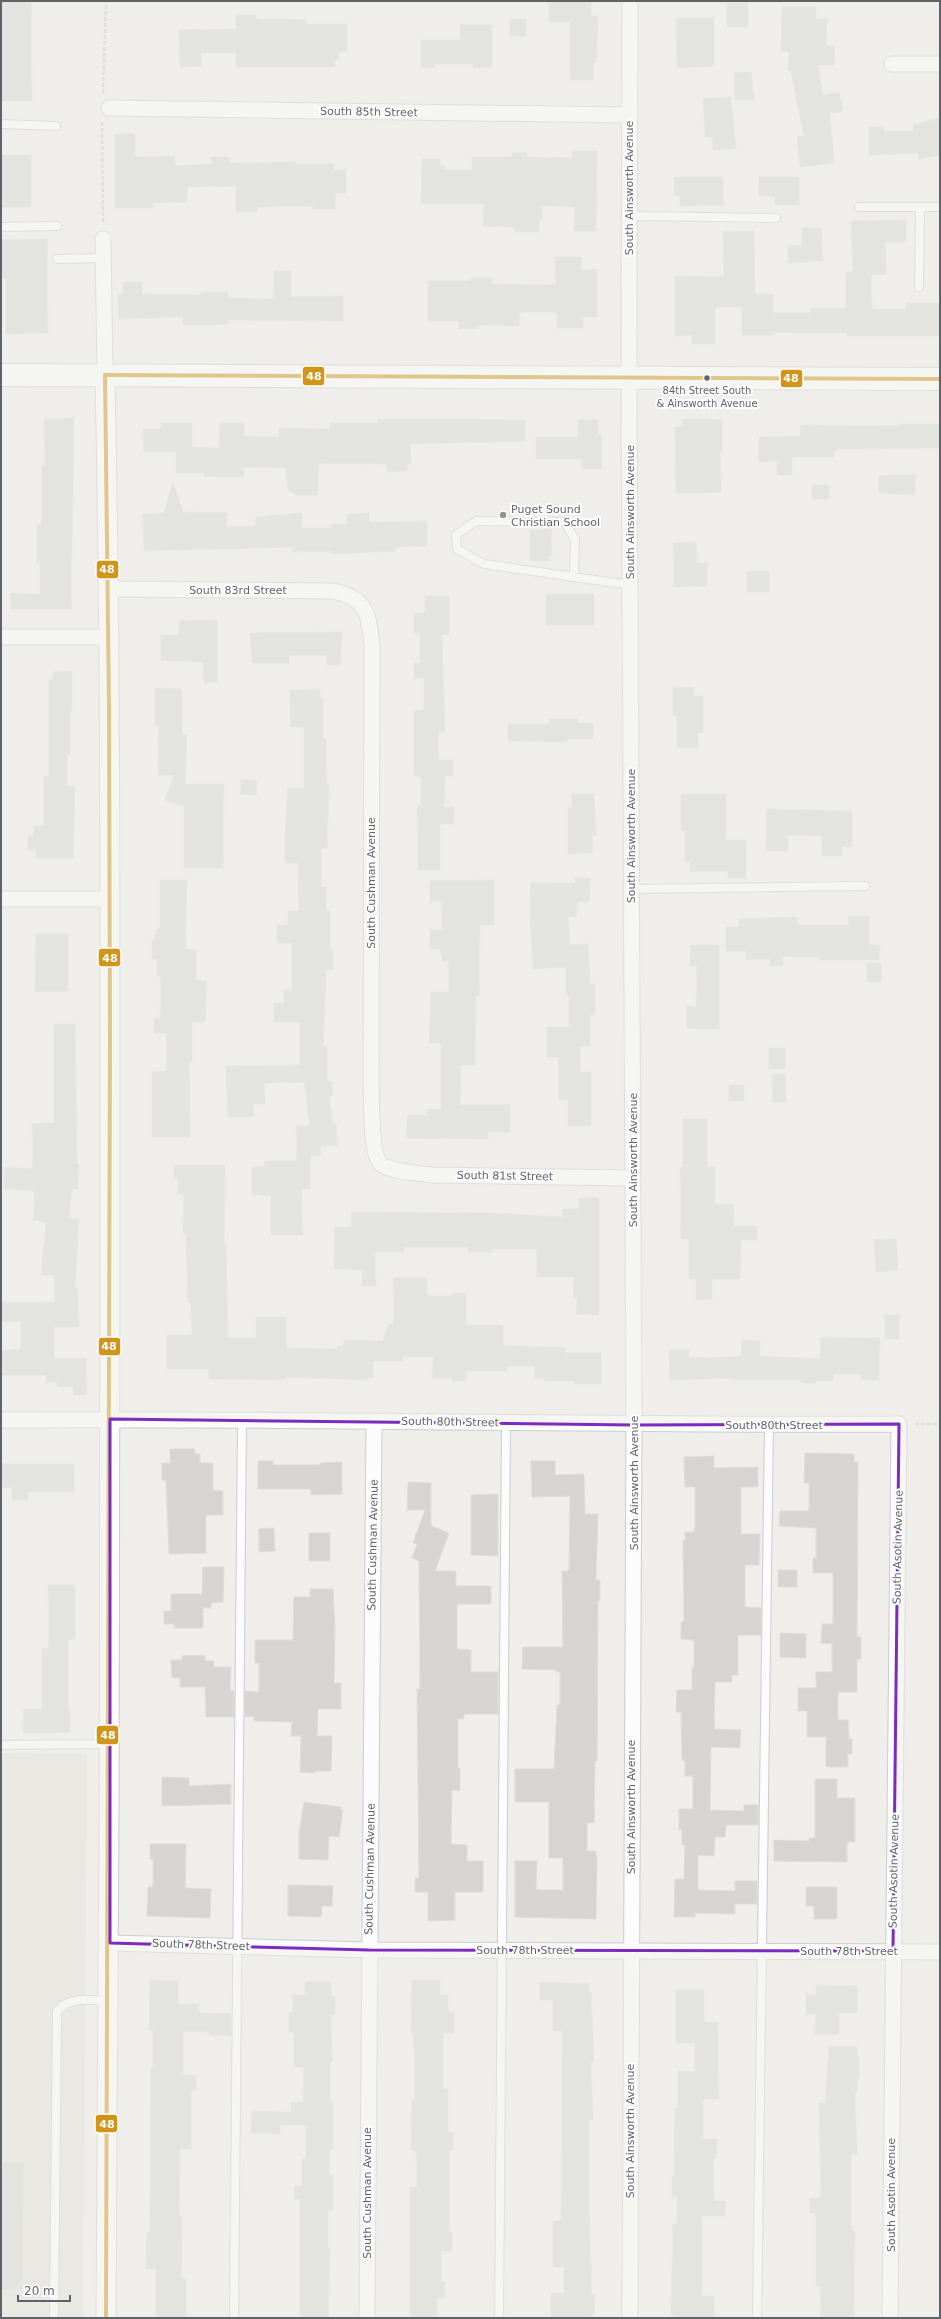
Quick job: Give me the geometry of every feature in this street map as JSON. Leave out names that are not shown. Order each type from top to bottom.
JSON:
[{"type":"main road","points":[[1,375],[629,376],[940,379]]},
{"type":"street","name":"South Ainsworth Avenue","points":[[630,1],[629,376],[634,1425],[630,1951],[630,2318]]},
{"type":"street","points":[[892,64],[940,64]]},
{"type":"street","name":"South 85th Street","points":[[109,108],[629,116]]},
{"type":"street","points":[[103,240],[110,637],[110,1943],[106,2318]]},
{"type":"street","name":"South 83rd Street","points":[[109,589],[319,590],[346,594],[362,605]]},
{"type":"street","name":"South Cushman Avenue","points":[[362,605],[370,627],[372,647],[371,1085],[374,1137],[380,1162]]},
{"type":"street","points":[[1,637],[110,637]]},
{"type":"street","points":[[1,899],[110,899]]},
{"type":"street","name":"South 81st Street","points":[[380,1162],[384,1166],[432,1175],[633,1178]]},
{"type":"street","name":"South 80th Street","points":[[1,1420],[110,1419],[374,1421],[634,1425],[899,1424]]},
{"type":"street","name":"South Cushman Avenue","points":[[366,2318],[374,1421]]},
{"type":"street","name":"South Asotin Avenue","points":[[890,2318],[899,1424]]},
{"type":"street","name":"South 78th Street","points":[[110,1943],[369,1950],[940,1952]]},
{"type":"lane","points":[[1,124],[56,126]]},
{"type":"lane","points":[[859,207],[940,207]]},
{"type":"lane","points":[[919,287],[920,207]]},
{"type":"lane","points":[[629,216],[776,218]]},
{"type":"lane","points":[[1,227],[56,226]]},
{"type":"lane","points":[[57,259],[103,258]]},
{"type":"lane","points":[[574,577],[575,540],[564,522],[476,521],[456,535],[458,549],[484,564],[574,577],[630,585]]},
{"type":"lane","points":[[632,889],[865,886]]},
{"type":"lane","points":[[234,2318],[242,1420]]},
{"type":"lane","points":[[499,2318],[506,1423]]},
{"type":"lane","points":[[757,2318],[769,1425]]},
{"type":"lane","points":[[1,1745],[109,1744]]},
{"type":"lane","points":[[54,2318],[56,2011],[64,2003],[79,1999],[109,2001]]},
{"type":"path","points":[[899,1424],[940,1424]]},
{"type":"highlighted area","points":[[110,1419],[634,1425],[899,1424],[893,1951],[369,1950],[110,1943]]},
{"type":"shaded area","points":[[1,1753],[87,1754],[83,2318],[1,2318]]},
{"type":"building","points":[[1,1],[31,1],[32,101],[1,101]]},
{"type":"building","points":[[549,1],[591,1],[591,16],[598,16],[596,63],[593,63],[593,80],[570,80],[570,22],[549,22]]},
{"type":"building","points":[[727,3],[748,3],[748,27],[727,27]]},
{"type":"building","points":[[782,7],[816,7],[816,19],[827,19],[826,46],[835,46],[834,65],[818,65],[823,95],[839,92],[843,111],[830,113],[834,163],[800,167],[797,137],[804,136],[791,71],[788,71],[789,52],[781,52]]},
{"type":"building","points":[[236,15],[256,15],[256,19],[306,20],[306,24],[347,24],[347,52],[339,52],[339,59],[335,59],[335,67],[236,67],[236,53],[201,53],[201,66],[180,67],[179,30],[236,29]]},
{"type":"building","points":[[676,18],[714,18],[714,66],[677,68]]},
{"type":"building","points":[[510,19],[526,19],[526,36],[510,36]]},
{"type":"building","points":[[460,25],[492,25],[492,67],[473,68],[473,64],[435,64],[435,68],[421,68],[421,40],[461,40]]},
{"type":"building","points":[[751,72],[754,100],[735,100],[734,73]]},
{"type":"building","points":[[731,97],[736,149],[713,150],[712,137],[705,137],[703,98]]},
{"type":"building","points":[[940,118],[940,155],[919,159],[918,153],[869,155],[869,127],[884,127],[884,131],[914,131],[913,125]]},
{"type":"building","points":[[115,134],[135,134],[135,157],[175,156],[175,166],[212,164],[211,157],[229,157],[229,163],[295,162],[295,164],[334,164],[334,170],[346,170],[346,193],[335,193],[335,209],[313,209],[313,206],[257,207],[257,212],[236,212],[236,186],[187,187],[187,202],[153,203],[153,208],[115,208]]},
{"type":"building","points":[[572,151],[597,151],[596,231],[574,231],[575,207],[542,206],[542,220],[539,220],[539,232],[515,232],[515,227],[483,226],[484,204],[421,204],[422,159],[440,159],[440,165],[444,165],[444,170],[472,170],[472,157],[512,157],[512,153],[527,153],[527,157],[572,158]]},
{"type":"building","points":[[1,155],[31,155],[31,207],[1,207]]},
{"type":"building","points":[[674,177],[723,177],[723,205],[680,206],[680,196],[675,196]]},
{"type":"building","points":[[759,177],[799,177],[799,205],[775,205],[775,196],[759,196]]},
{"type":"building","points":[[906,220],[906,242],[885,242],[886,274],[871,275],[872,309],[906,309],[906,303],[939,303],[940,336],[847,336],[847,333],[773,332],[774,335],[742,335],[742,307],[715,307],[715,344],[692,344],[692,335],[675,336],[675,276],[724,277],[723,232],[754,231],[755,294],[773,294],[773,313],[811,313],[811,308],[846,308],[846,272],[853,272],[851,221]]},
{"type":"building","points":[[802,228],[821,228],[823,261],[788,263],[788,246],[802,245]]},
{"type":"building","points":[[47,239],[48,333],[6,334],[6,278],[1,278],[1,240]]},
{"type":"building","points":[[555,257],[581,257],[581,270],[597,269],[597,317],[583,317],[583,328],[557,328],[557,312],[520,312],[519,326],[478,325],[478,328],[459,329],[459,321],[428,321],[428,281],[470,281],[470,278],[492,278],[492,284],[556,285]]},
{"type":"building","points":[[274,271],[291,271],[291,297],[343,296],[343,321],[228,320],[228,324],[183,325],[183,317],[119,319],[118,294],[123,294],[123,282],[142,282],[142,294],[201,295],[201,292],[228,292],[228,298],[273,299]]},
{"type":"building","points":[[74,418],[71,609],[11,609],[11,593],[40,594],[40,563],[37,563],[37,524],[42,524],[42,465],[45,465],[44,419]]},
{"type":"building","points":[[378,419],[525,420],[525,441],[410,444],[411,464],[407,464],[407,471],[387,472],[387,464],[319,463],[318,495],[297,495],[288,490],[286,468],[244,467],[244,477],[204,476],[204,473],[176,473],[176,452],[144,452],[143,429],[161,429],[161,423],[192,423],[192,447],[219,448],[220,423],[244,423],[244,436],[279,437],[279,428],[330,429],[330,423],[378,423]]},
{"type":"building","points":[[682,419],[722,420],[722,452],[720,452],[721,492],[676,493],[675,427],[682,427]]},
{"type":"building","points":[[578,420],[598,420],[598,434],[601,434],[602,469],[582,469],[582,459],[536,459],[536,437],[578,437]]},
{"type":"building","points":[[900,424],[940,424],[940,448],[842,449],[834,450],[834,457],[792,457],[792,475],[777,475],[777,461],[759,462],[759,437],[800,436],[801,425],[900,426]]},
{"type":"building","points":[[915,475],[915,495],[879,493],[879,476]]},
{"type":"building","points":[[173,482],[183,512],[227,513],[226,527],[256,526],[256,517],[302,513],[302,528],[331,528],[331,525],[347,524],[347,514],[369,513],[369,522],[427,521],[427,546],[395,547],[395,551],[332,554],[332,551],[292,552],[292,547],[144,551],[143,514],[164,513]]},
{"type":"building","points":[[812,485],[829,485],[829,499],[812,499]]},
{"type":"building","points":[[551,529],[552,556],[549,556],[549,561],[530,561],[530,530]]},
{"type":"building","points":[[696,542],[697,563],[707,563],[707,586],[674,587],[673,543]]},
{"type":"building","points":[[769,571],[769,592],[747,592],[747,572]]},
{"type":"building","points":[[546,594],[594,594],[594,625],[546,625]]},
{"type":"building","points":[[425,596],[449,596],[449,635],[442,634],[445,732],[438,732],[439,760],[453,760],[453,776],[445,776],[444,807],[454,807],[454,824],[440,824],[440,870],[418,870],[417,806],[421,807],[421,776],[414,776],[414,710],[424,710],[424,678],[414,678],[414,663],[420,663],[420,634],[414,634],[414,613],[425,613]]},
{"type":"building","points":[[217,620],[217,682],[204,683],[203,662],[161,660],[161,635],[179,635],[179,621]]},
{"type":"building","points":[[342,632],[340,665],[327,665],[327,655],[289,655],[289,663],[252,663],[250,633]]},
{"type":"building","points":[[72,671],[72,711],[70,711],[70,754],[67,754],[67,786],[75,787],[73,858],[36,858],[36,850],[28,850],[28,836],[34,836],[34,826],[44,826],[44,776],[49,777],[49,680],[53,680],[53,672]]},
{"type":"building","points":[[673,687],[694,688],[694,696],[703,696],[703,733],[698,733],[698,748],[677,748],[677,715],[673,715]]},
{"type":"building","points":[[155,688],[182,689],[182,735],[187,735],[185,784],[224,784],[223,868],[184,868],[184,807],[165,800],[174,775],[158,775],[159,726],[155,726]]},
{"type":"building","points":[[320,689],[320,699],[323,699],[323,738],[326,738],[327,785],[329,785],[327,848],[321,848],[321,887],[326,887],[326,911],[330,911],[330,950],[333,950],[333,970],[326,970],[323,1046],[327,1046],[327,1081],[331,1081],[333,1095],[329,1096],[333,1125],[336,1125],[337,1145],[320,1146],[321,1156],[310,1156],[310,1189],[301,1189],[303,1235],[271,1235],[271,1196],[252,1194],[252,1167],[265,1166],[265,1161],[297,1161],[296,1126],[310,1126],[304,1082],[264,1083],[265,1104],[253,1104],[254,1116],[228,1117],[226,1066],[300,1065],[300,1022],[274,1022],[274,1003],[284,1003],[284,990],[292,990],[292,943],[277,943],[277,925],[288,925],[288,911],[299,911],[298,863],[285,863],[285,833],[288,788],[304,788],[304,727],[291,727],[290,690]]},
{"type":"building","points":[[549,719],[578,719],[578,723],[593,723],[593,739],[567,739],[567,742],[508,741],[508,724],[549,724]]},
{"type":"building","points":[[241,780],[257,780],[256,795],[240,794]]},
{"type":"building","points":[[572,794],[594,794],[596,835],[592,835],[593,853],[568,854],[568,807],[572,807]]},
{"type":"building","points":[[681,794],[726,794],[726,840],[746,840],[746,878],[728,878],[728,871],[690,871],[690,862],[685,862],[685,831],[681,831]]},
{"type":"building","points":[[767,809],[852,811],[852,847],[842,846],[842,856],[822,856],[822,836],[788,835],[788,851],[766,851]]},
{"type":"building","points":[[575,878],[590,878],[589,902],[577,902],[576,917],[568,916],[570,945],[588,944],[590,984],[595,984],[595,1015],[590,1015],[590,1046],[580,1046],[580,1072],[591,1072],[591,1126],[568,1126],[568,1100],[559,1100],[559,1057],[547,1057],[547,1027],[569,1027],[569,995],[566,995],[566,967],[533,969],[530,910],[531,882],[575,884]]},
{"type":"building","points":[[160,880],[187,880],[185,949],[196,950],[196,980],[207,981],[205,1022],[192,1022],[192,1062],[189,1062],[190,1137],[152,1137],[152,1072],[167,1071],[167,1033],[154,1033],[154,1018],[160,1018],[161,976],[157,976],[157,959],[152,959],[152,941],[155,941],[156,929],[160,929]]},
{"type":"building","points":[[494,880],[494,925],[480,925],[479,996],[476,996],[475,1065],[461,1065],[460,1105],[510,1105],[510,1132],[488,1132],[488,1139],[406,1138],[408,1115],[427,1116],[427,1109],[441,1110],[441,1043],[429,1043],[431,992],[449,992],[449,961],[442,961],[442,953],[440,953],[440,949],[430,949],[430,930],[442,930],[441,901],[430,902],[430,881]]},
{"type":"building","points":[[848,916],[869,916],[869,945],[880,945],[879,960],[819,960],[820,957],[783,956],[783,966],[770,966],[770,959],[746,959],[746,951],[726,951],[726,927],[739,927],[739,919],[797,917],[797,925],[849,925]]},
{"type":"building","points":[[36,934],[68,934],[68,991],[35,992]]},
{"type":"building","points":[[691,945],[719,945],[719,1029],[687,1028],[687,1006],[696,1007],[697,966],[690,966]]},
{"type":"building","points":[[867,963],[881,963],[881,982],[867,982]]},
{"type":"building","points":[[54,1024],[75,1024],[77,1164],[79,1164],[78,1189],[72,1189],[69,1218],[79,1219],[75,1288],[78,1288],[79,1327],[54,1327],[54,1359],[86,1358],[87,1394],[73,1395],[73,1386],[57,1387],[57,1382],[46,1382],[46,1375],[1,1375],[1,1351],[21,1349],[21,1321],[1,1322],[1,1303],[55,1302],[54,1275],[41,1275],[46,1222],[33,1220],[35,1191],[4,1189],[5,1167],[33,1169],[32,1124],[54,1123]]},
{"type":"building","points":[[769,1048],[785,1048],[785,1069],[769,1069]]},
{"type":"building","points":[[772,1074],[785,1074],[786,1102],[773,1103]]},
{"type":"building","points":[[729,1085],[744,1085],[744,1101],[729,1101]]},
{"type":"building","points":[[683,1119],[707,1119],[707,1167],[715,1167],[715,1204],[733,1204],[734,1226],[757,1226],[757,1240],[741,1240],[740,1279],[712,1279],[712,1299],[696,1300],[696,1279],[689,1279],[689,1239],[681,1239],[680,1167],[683,1167]]},
{"type":"building","points":[[174,1165],[225,1165],[224,1244],[226,1244],[228,1338],[256,1338],[256,1317],[286,1317],[286,1348],[338,1349],[338,1346],[344,1346],[344,1340],[383,1341],[388,1324],[394,1324],[393,1278],[427,1278],[427,1296],[453,1296],[453,1293],[466,1293],[466,1325],[503,1325],[503,1345],[565,1348],[565,1353],[601,1353],[601,1384],[574,1384],[574,1381],[544,1381],[544,1378],[535,1378],[535,1366],[507,1366],[507,1371],[466,1371],[466,1381],[452,1381],[452,1378],[432,1378],[433,1357],[403,1357],[403,1361],[373,1361],[373,1378],[367,1378],[367,1380],[286,1377],[285,1380],[209,1379],[209,1369],[167,1369],[167,1335],[192,1335],[191,1303],[188,1303],[186,1233],[183,1233],[184,1194],[178,1194],[178,1179],[174,1179]]},
{"type":"building","points":[[579,1198],[599,1198],[599,1315],[576,1314],[577,1298],[573,1298],[574,1277],[537,1277],[537,1249],[492,1249],[492,1252],[468,1252],[468,1247],[404,1247],[404,1252],[375,1252],[376,1286],[362,1286],[363,1270],[334,1269],[335,1227],[351,1227],[352,1212],[492,1213],[563,1217],[563,1209],[579,1209]]},
{"type":"building","points":[[896,1239],[898,1270],[876,1272],[874,1240]]},
{"type":"building","points":[[885,1315],[899,1315],[899,1339],[885,1339]]},
{"type":"building","points":[[821,1337],[880,1338],[879,1380],[861,1380],[861,1374],[833,1374],[833,1381],[816,1381],[815,1383],[801,1383],[801,1380],[731,1380],[731,1378],[670,1380],[669,1350],[689,1350],[689,1358],[731,1357],[741,1356],[742,1340],[760,1341],[760,1356],[820,1359]]},
{"type":"building","points":[[170,1449],[195,1449],[195,1454],[200,1454],[200,1463],[213,1463],[213,1490],[223,1491],[223,1515],[206,1515],[206,1553],[169,1554],[166,1480],[162,1480],[162,1463],[170,1463]]},
{"type":"building","points":[[805,1453],[854,1454],[854,1462],[858,1462],[857,1637],[861,1637],[861,1659],[857,1659],[857,1692],[838,1692],[838,1720],[848,1720],[849,1739],[852,1739],[852,1754],[848,1754],[848,1767],[826,1767],[826,1737],[807,1737],[807,1711],[798,1711],[798,1688],[816,1688],[816,1672],[832,1672],[832,1644],[821,1643],[822,1624],[833,1624],[833,1573],[813,1573],[813,1558],[816,1558],[816,1528],[779,1526],[780,1511],[809,1511],[809,1483],[804,1483]]},
{"type":"building","points":[[714,1456],[714,1468],[758,1467],[758,1487],[741,1487],[741,1534],[760,1534],[759,1565],[745,1565],[745,1607],[761,1608],[761,1635],[738,1635],[738,1675],[732,1675],[732,1682],[715,1682],[714,1729],[741,1730],[740,1748],[711,1747],[710,1810],[744,1811],[744,1805],[758,1805],[758,1825],[726,1825],[725,1837],[715,1837],[714,1856],[698,1855],[698,1890],[735,1891],[735,1881],[757,1881],[757,1904],[735,1904],[735,1914],[695,1913],[695,1917],[674,1917],[675,1879],[684,1879],[685,1845],[682,1845],[682,1830],[679,1830],[679,1809],[693,1809],[693,1776],[685,1776],[685,1760],[682,1760],[681,1712],[676,1712],[677,1690],[692,1690],[692,1667],[694,1667],[694,1640],[681,1639],[681,1622],[684,1622],[683,1540],[685,1540],[685,1532],[694,1532],[695,1528],[695,1487],[685,1487],[684,1457]]},
{"type":"building","points":[[258,1461],[273,1461],[273,1465],[320,1465],[320,1463],[342,1462],[342,1494],[311,1495],[311,1489],[258,1489]]},
{"type":"building","points":[[531,1461],[555,1461],[555,1475],[584,1474],[585,1514],[598,1514],[596,1580],[600,1580],[600,1601],[598,1601],[597,1761],[595,1761],[594,1823],[587,1823],[587,1851],[595,1851],[597,1857],[596,1919],[515,1917],[515,1861],[537,1861],[536,1890],[563,1890],[563,1858],[549,1858],[549,1802],[515,1802],[515,1769],[554,1769],[557,1705],[560,1705],[560,1672],[557,1672],[557,1670],[522,1669],[523,1647],[563,1647],[562,1571],[569,1571],[570,1496],[532,1497]]},
{"type":"building","points":[[1,1464],[74,1464],[74,1492],[28,1492],[28,1500],[12,1500],[12,1487],[1,1488]]},
{"type":"building","points":[[408,1482],[431,1483],[431,1526],[449,1533],[435,1571],[456,1571],[456,1586],[491,1586],[491,1604],[457,1604],[457,1649],[471,1650],[471,1672],[498,1672],[498,1714],[464,1714],[464,1719],[458,1719],[458,1768],[460,1768],[460,1791],[452,1790],[451,1844],[467,1845],[467,1861],[483,1861],[483,1892],[455,1892],[455,1920],[428,1921],[428,1892],[415,1892],[415,1878],[419,1878],[417,1689],[420,1689],[419,1561],[412,1558],[417,1544],[413,1543],[425,1510],[407,1510]]},
{"type":"building","points":[[498,1494],[498,1556],[471,1555],[471,1495]]},
{"type":"building","points":[[274,1528],[275,1551],[259,1552],[259,1529]]},
{"type":"building","points":[[309,1533],[330,1533],[330,1561],[309,1561]]},
{"type":"building","points":[[203,1567],[224,1567],[223,1602],[211,1603],[211,1608],[203,1608],[203,1628],[174,1628],[174,1624],[164,1624],[164,1611],[171,1611],[171,1594],[202,1594]]},
{"type":"building","points":[[778,1570],[797,1570],[797,1587],[778,1587]]},
{"type":"building","points":[[48,1585],[75,1585],[75,1639],[68,1640],[68,1709],[70,1709],[70,1732],[23,1733],[24,1709],[42,1709],[42,1649],[49,1649]]},
{"type":"building","points":[[310,1589],[333,1589],[335,1628],[334,1683],[341,1683],[341,1709],[318,1709],[317,1736],[332,1736],[331,1771],[315,1771],[315,1773],[300,1772],[301,1736],[291,1736],[292,1722],[254,1721],[254,1716],[245,1717],[245,1691],[259,1692],[259,1663],[255,1663],[255,1640],[293,1640],[294,1597],[310,1597]]},
{"type":"building","points":[[780,1633],[806,1634],[806,1658],[780,1657]]},
{"type":"building","points":[[205,1655],[205,1661],[214,1661],[214,1667],[231,1667],[230,1690],[234,1691],[234,1717],[206,1717],[205,1687],[180,1687],[180,1678],[172,1678],[171,1660],[182,1660],[182,1656]]},
{"type":"building","points":[[162,1777],[189,1778],[189,1786],[231,1784],[231,1804],[162,1806]]},
{"type":"building","points":[[815,1779],[837,1779],[837,1798],[855,1798],[855,1842],[847,1842],[847,1862],[774,1861],[774,1840],[809,1841],[809,1838],[815,1838]]},
{"type":"building","points":[[304,1802],[341,1807],[341,1810],[343,1810],[339,1837],[329,1836],[328,1860],[299,1859],[299,1833]]},
{"type":"building","points":[[150,1844],[186,1844],[185,1888],[211,1889],[210,1918],[147,1916],[148,1887],[153,1887],[153,1859],[150,1859]]},
{"type":"building","points":[[288,1885],[333,1886],[332,1906],[322,1906],[321,1917],[288,1916]]},
{"type":"building","points":[[806,1887],[837,1887],[837,1919],[814,1919],[814,1906],[806,1906]]},
{"type":"building","points":[[150,1980],[178,1981],[178,2004],[199,2004],[199,2013],[231,2014],[231,2036],[209,2035],[209,2032],[183,2031],[183,2075],[196,2076],[196,2090],[191,2090],[191,2149],[180,2149],[179,2216],[182,2216],[181,2278],[186,2278],[186,2318],[156,2318],[156,2269],[146,2269],[147,2232],[150,2232],[151,2067],[153,2067],[153,2030],[149,2030]]},
{"type":"building","points":[[412,1980],[440,1980],[440,1995],[448,1995],[448,2012],[454,2012],[454,2033],[443,2033],[443,2089],[448,2089],[448,2132],[453,2132],[453,2150],[449,2150],[449,2232],[452,2232],[452,2251],[441,2251],[441,2281],[445,2282],[444,2298],[437,2298],[437,2318],[410,2318],[410,2187],[417,2187],[416,2150],[411,2150],[412,2100],[415,2100],[415,2062],[413,2033],[411,2033]]},
{"type":"building","points":[[305,1982],[331,1982],[331,1997],[335,1997],[335,2015],[331,2015],[332,2062],[330,2062],[330,2102],[333,2102],[333,2149],[330,2149],[329,2175],[333,2175],[333,2210],[328,2210],[328,2248],[330,2248],[328,2318],[300,2318],[300,2199],[294,2199],[295,2186],[302,2186],[302,2159],[306,2159],[306,2125],[280,2125],[280,2134],[251,2133],[252,2111],[291,2112],[291,2102],[303,2102],[304,2067],[294,2067],[294,2032],[289,2032],[289,2013],[293,2013],[293,1995],[305,1995]]},
{"type":"building","points":[[540,1982],[589,1984],[589,1992],[591,1992],[594,2062],[591,2062],[593,2120],[589,2120],[589,2208],[592,2295],[594,2295],[595,2314],[592,2314],[592,2318],[551,2318],[551,2293],[564,2293],[564,2267],[553,2267],[553,2221],[561,2221],[562,2031],[553,2031],[553,2000],[540,2000]]},
{"type":"building","points":[[816,1985],[857,1986],[857,2013],[839,2013],[839,2034],[815,2034],[816,2014],[806,2014],[806,1994],[816,1995]]},
{"type":"building","points":[[676,1990],[704,1990],[704,2022],[718,2022],[719,2099],[703,2099],[703,2139],[717,2139],[716,2159],[713,2159],[714,2201],[725,2201],[725,2216],[702,2216],[702,2296],[714,2296],[714,2318],[674,2318],[674,2315],[671,2315],[673,2224],[677,2224],[677,2197],[672,2197],[672,2176],[674,2176],[675,2108],[678,2108],[678,2071],[695,2072],[695,2043],[676,2043]]},
{"type":"building","points":[[829,2046],[857,2047],[857,2056],[859,2056],[859,2079],[857,2079],[857,2092],[855,2092],[857,2154],[851,2154],[851,2224],[853,2231],[855,2231],[854,2318],[821,2318],[820,2286],[816,2286],[816,2213],[810,2213],[810,2198],[821,2198],[819,2103],[825,2103]]},
{"type":"building","points":[[1,2163],[24,2163],[23,2289],[1,2289]]},
{"type":"transit line","name":"48","points":[[105,375],[109,708],[110,1041],[106,2318]]},
{"type":"transit line","name":"48","points":[[105,375],[940,379]]},
{"type":"place","name":"84th Street South & Ainsworth Avenue","points":[[707,378]]},
{"type":"place","name":"Puget Sound Christian School","points":[[503,515]]}]
